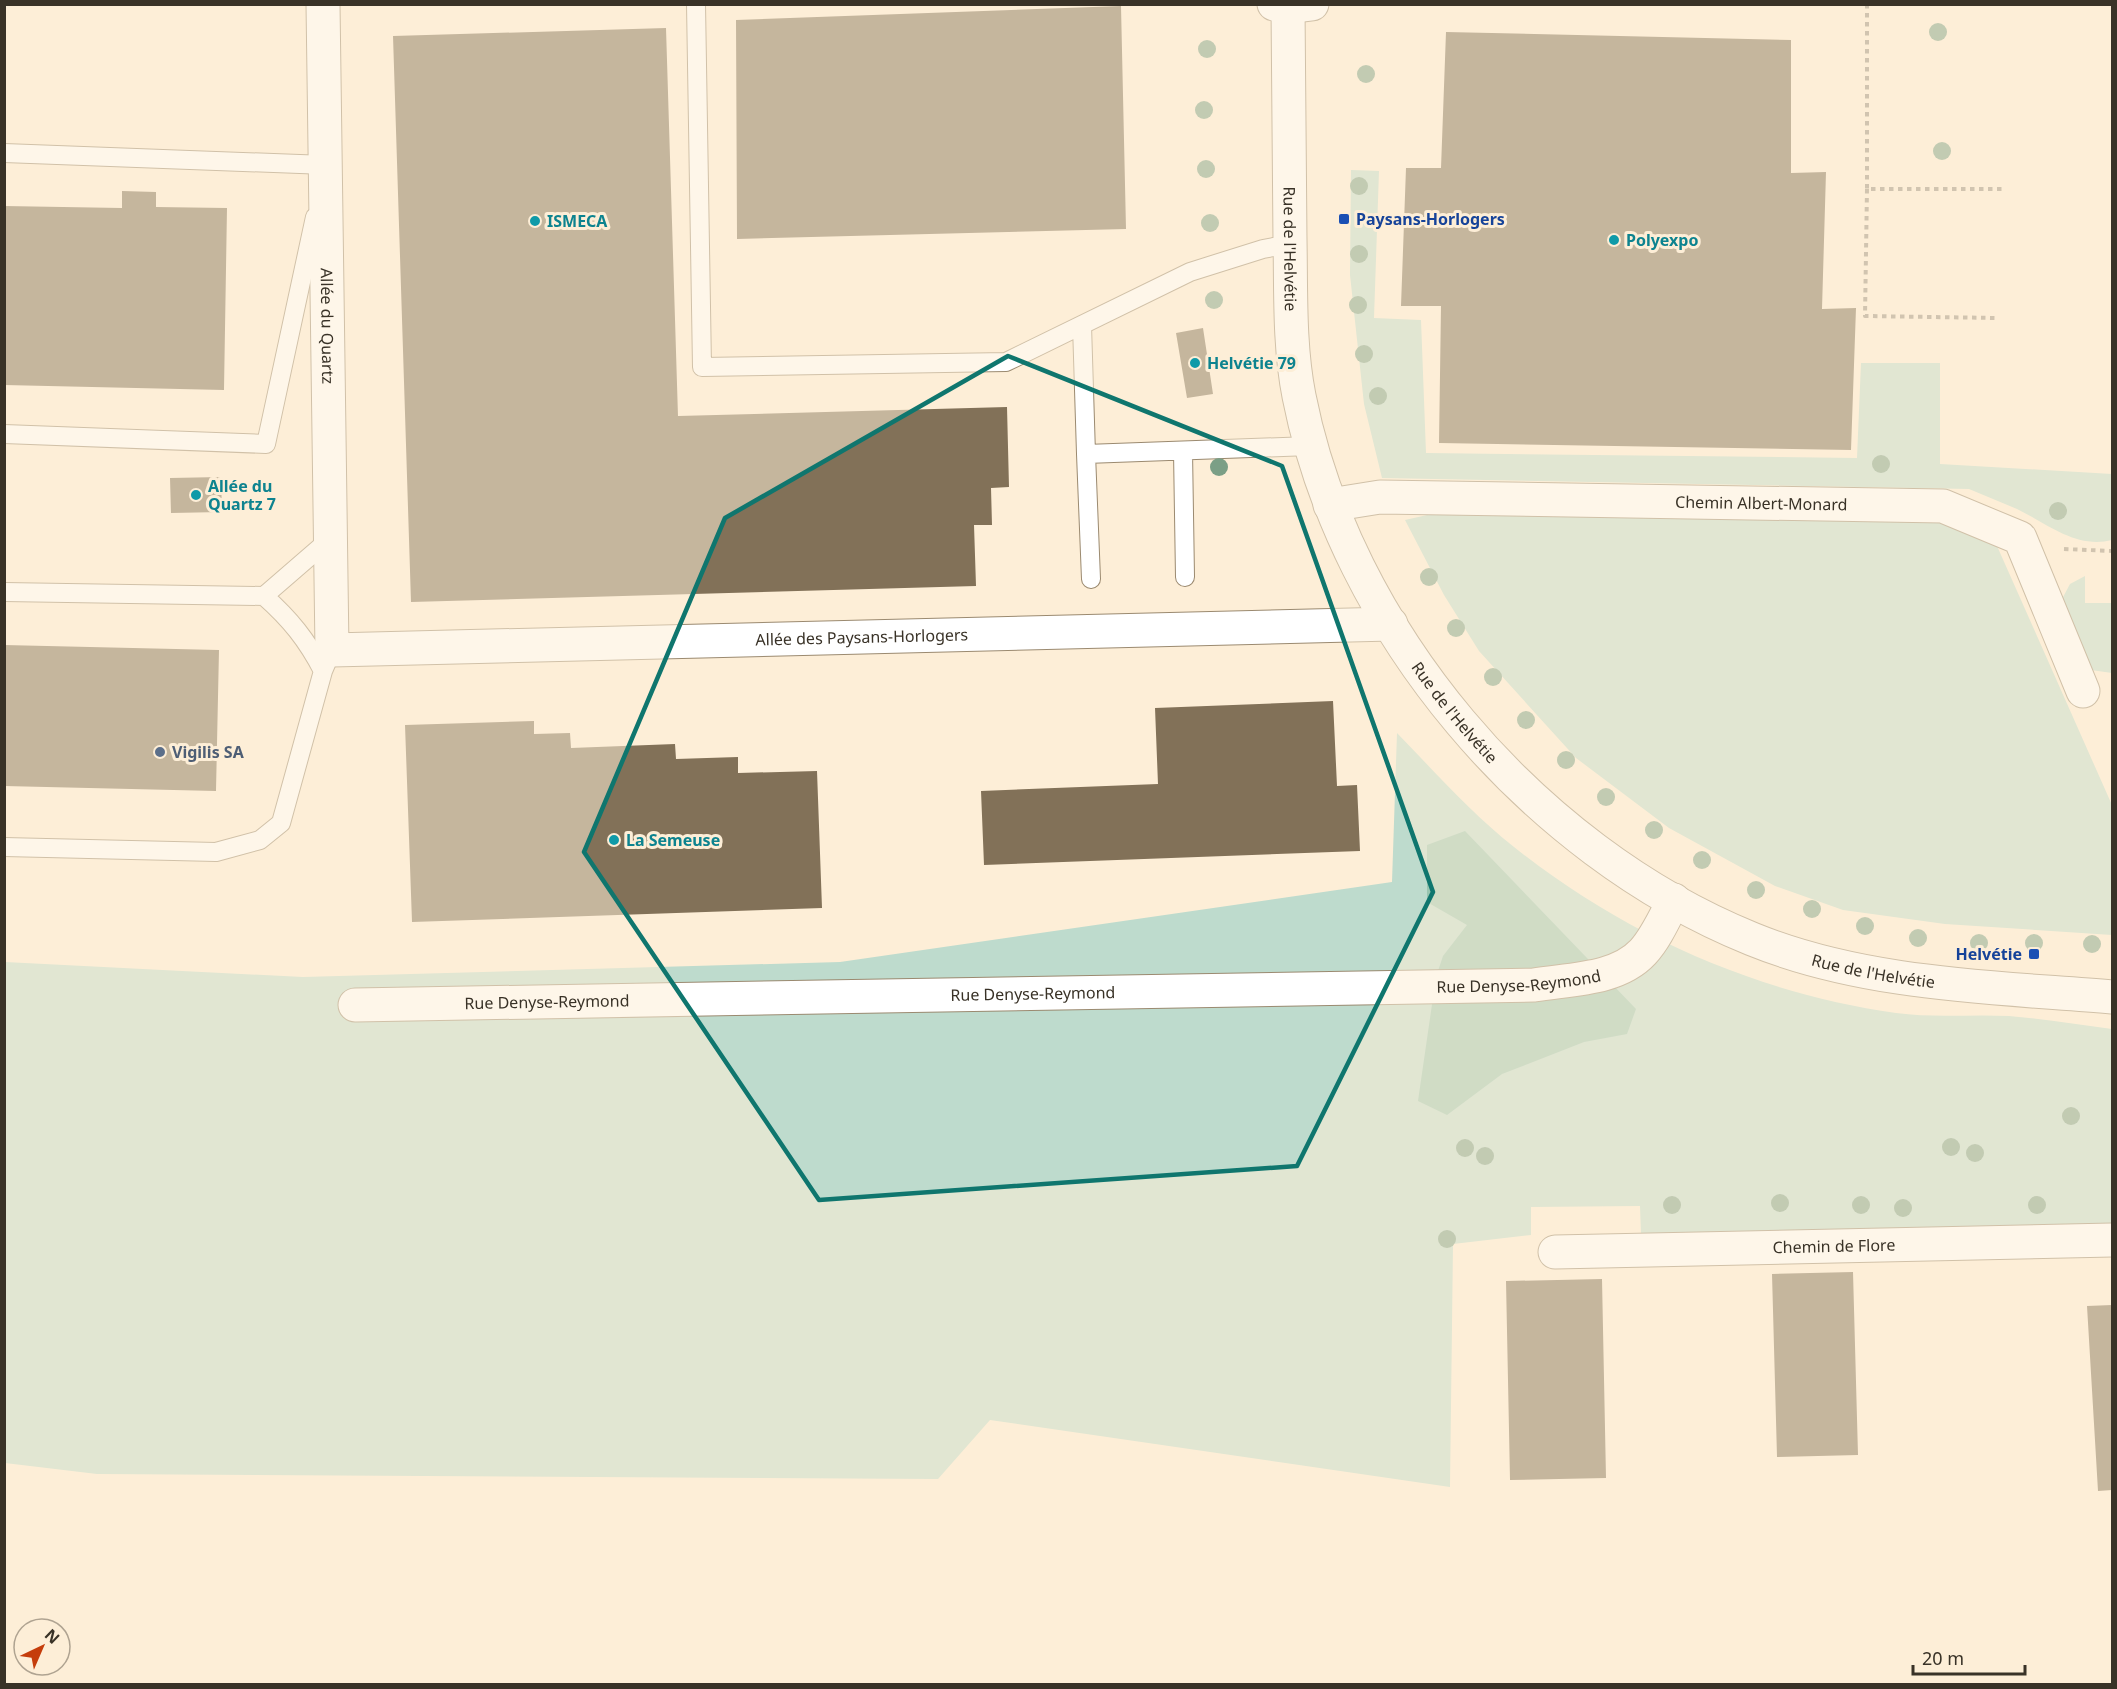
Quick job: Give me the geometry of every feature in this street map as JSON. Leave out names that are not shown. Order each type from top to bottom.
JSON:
[{"type":"street","name":"Allée du Quartz","points":[[323,4],[331,538],[327,660]]},
{"type":"street","name":"Rue de l'Helvétie","points":[[1291,5],[1291,302],[1298,392],[1310,446],[1330,506],[1362,573],[1391,624],[1450,712],[1504,772],[1564,826],[1635,877],[1674,900],[1753,940],[1875,974],[1975,986],[2112,997]]},
{"type":"street","name":"Chemin Albert-Monard","points":[[1330,506],[1380,497],[1942,506],[2020,538],[2083,691]]},
{"type":"street","name":"Allée des Paysans-Horlogers","points":[[327,660],[1391,624]]},
{"type":"street","name":"Rue Denyse-Reymond","points":[[356,1005],[1534,985],[1609,973],[1627,965],[1644,951],[1674,900]]},
{"type":"street","name":"Chemin de Flore","points":[[1556,1252],[2112,1240]]},
{"type":"lane","points":[[696,4],[702,367],[1006,362],[1190,272],[1263,249],[1290,244]]},
{"type":"lane","points":[[4,153],[326,165],[266,444],[4,434]]},
{"type":"lane","points":[[1082,324],[1091,579]]},
{"type":"lane","points":[[1086,454],[1310,446]]},
{"type":"lane","points":[[1183,450],[1185,577]]},
{"type":"lane","points":[[264,596],[331,538]]},
{"type":"lane","points":[[4,592],[264,596],[288,617],[327,660],[281,822],[260,840],[216,852],[4,847]]},
{"type":"path","points":[[1867,4],[1865,316],[1998,318]]},
{"type":"path","points":[[1867,189],[2006,189]]},
{"type":"highlighted area","points":[[1008,356],[1282,466],[1433,892],[1297,1166],[819,1200],[584,852],[725,518]]},
{"type":"green space","points":[[1351,170],[1379,171],[1374,318],[1421,320],[1426,453],[1857,458],[1861,363],[1940,363],[1940,464],[2112,474],[2112,540],[2099,542],[2074,538],[2017,509],[1969,489],[1382,478],[1364,404],[1350,275]]},
{"type":"green space","points":[[1436,513],[1934,514],[1993,537],[2112,805],[2112,935],[1945,924],[1843,910],[1775,886],[1669,828],[1576,758],[1479,651],[1444,595],[1405,520]]},
{"type":"green space","points":[[2085,576],[2085,603],[2112,603],[2112,673],[2091,670],[2062,599],[2070,584]]},
{"type":"green space","points":[[1397,733],[1498,834],[1556,879],[1646,933],[1694,955],[1743,975],[1844,1004],[1896,1013],[2009,1016],[2112,1029],[2112,1224],[1641,1234],[1640,1206],[1531,1207],[1531,1235],[1453,1244],[1450,1487],[990,1420],[938,1479],[97,1474],[5,1463],[5,962],[303,977],[840,962],[1392,882]]},
{"type":"green space","points":[[1465,831],[1636,1009],[1627,1034],[1584,1042],[1502,1074],[1447,1115],[1418,1101],[1436,977],[1443,956],[1467,925],[1427,902],[1427,845]]},
{"type":"building","points":[[1121,6],[1126,229],[737,239],[736,20]]},
{"type":"building","name":"ISMECA","points":[[666,28],[678,416],[1007,407],[1009,487],[991,488],[992,525],[974,525],[976,586],[411,602],[393,36]]},
{"type":"building","name":"Polyexpo","points":[[1446,32],[1791,40],[1791,173],[1826,172],[1822,309],[1856,308],[1851,450],[1439,443],[1441,306],[1401,306],[1406,168],[1441,168]]},
{"type":"building","points":[[122,191],[156,192],[156,207],[227,208],[224,390],[4,385],[4,206],[122,208]]},
{"type":"building","name":"Helvétie 79","points":[[1203,328],[1213,394],[1187,398],[1176,333]]},
{"type":"building","name":"Allée du Quartz 7","points":[[221,477],[222,512],[171,513],[170,478]]},
{"type":"building","points":[[4,645],[219,650],[216,791],[4,786]]},
{"type":"building","points":[[1333,701],[1337,786],[1357,785],[1360,851],[984,865],[981,791],[1158,784],[1155,708]]},
{"type":"building","name":"La Semeuse","points":[[534,721],[534,734],[570,733],[571,748],[675,744],[676,759],[738,757],[738,773],[817,771],[822,908],[412,922],[405,725]]},
{"type":"building","points":[[1853,1272],[1858,1455],[1777,1457],[1772,1274]]},
{"type":"building","points":[[1602,1279],[1606,1478],[1510,1480],[1506,1281]]},
{"type":"building","points":[[2112,1305],[2112,1490],[2098,1491],[2087,1306]]},
{"type":"place","name":"Paysans-Horlogers","points":[[1344,219]]},
{"type":"place","name":"ISMECA","points":[[535,221]]},
{"type":"place","name":"Polyexpo","points":[[1614,240]]},
{"type":"place","name":"Helvétie 79","points":[[1195,363]]},
{"type":"place","name":"Allée du Quartz 7","points":[[196,495]]},
{"type":"place","name":"Vigilis SA","points":[[160,752]]},
{"type":"place","name":"La Semeuse","points":[[614,840]]},
{"type":"place","name":"Helvétie","points":[[2034,954]]}]
